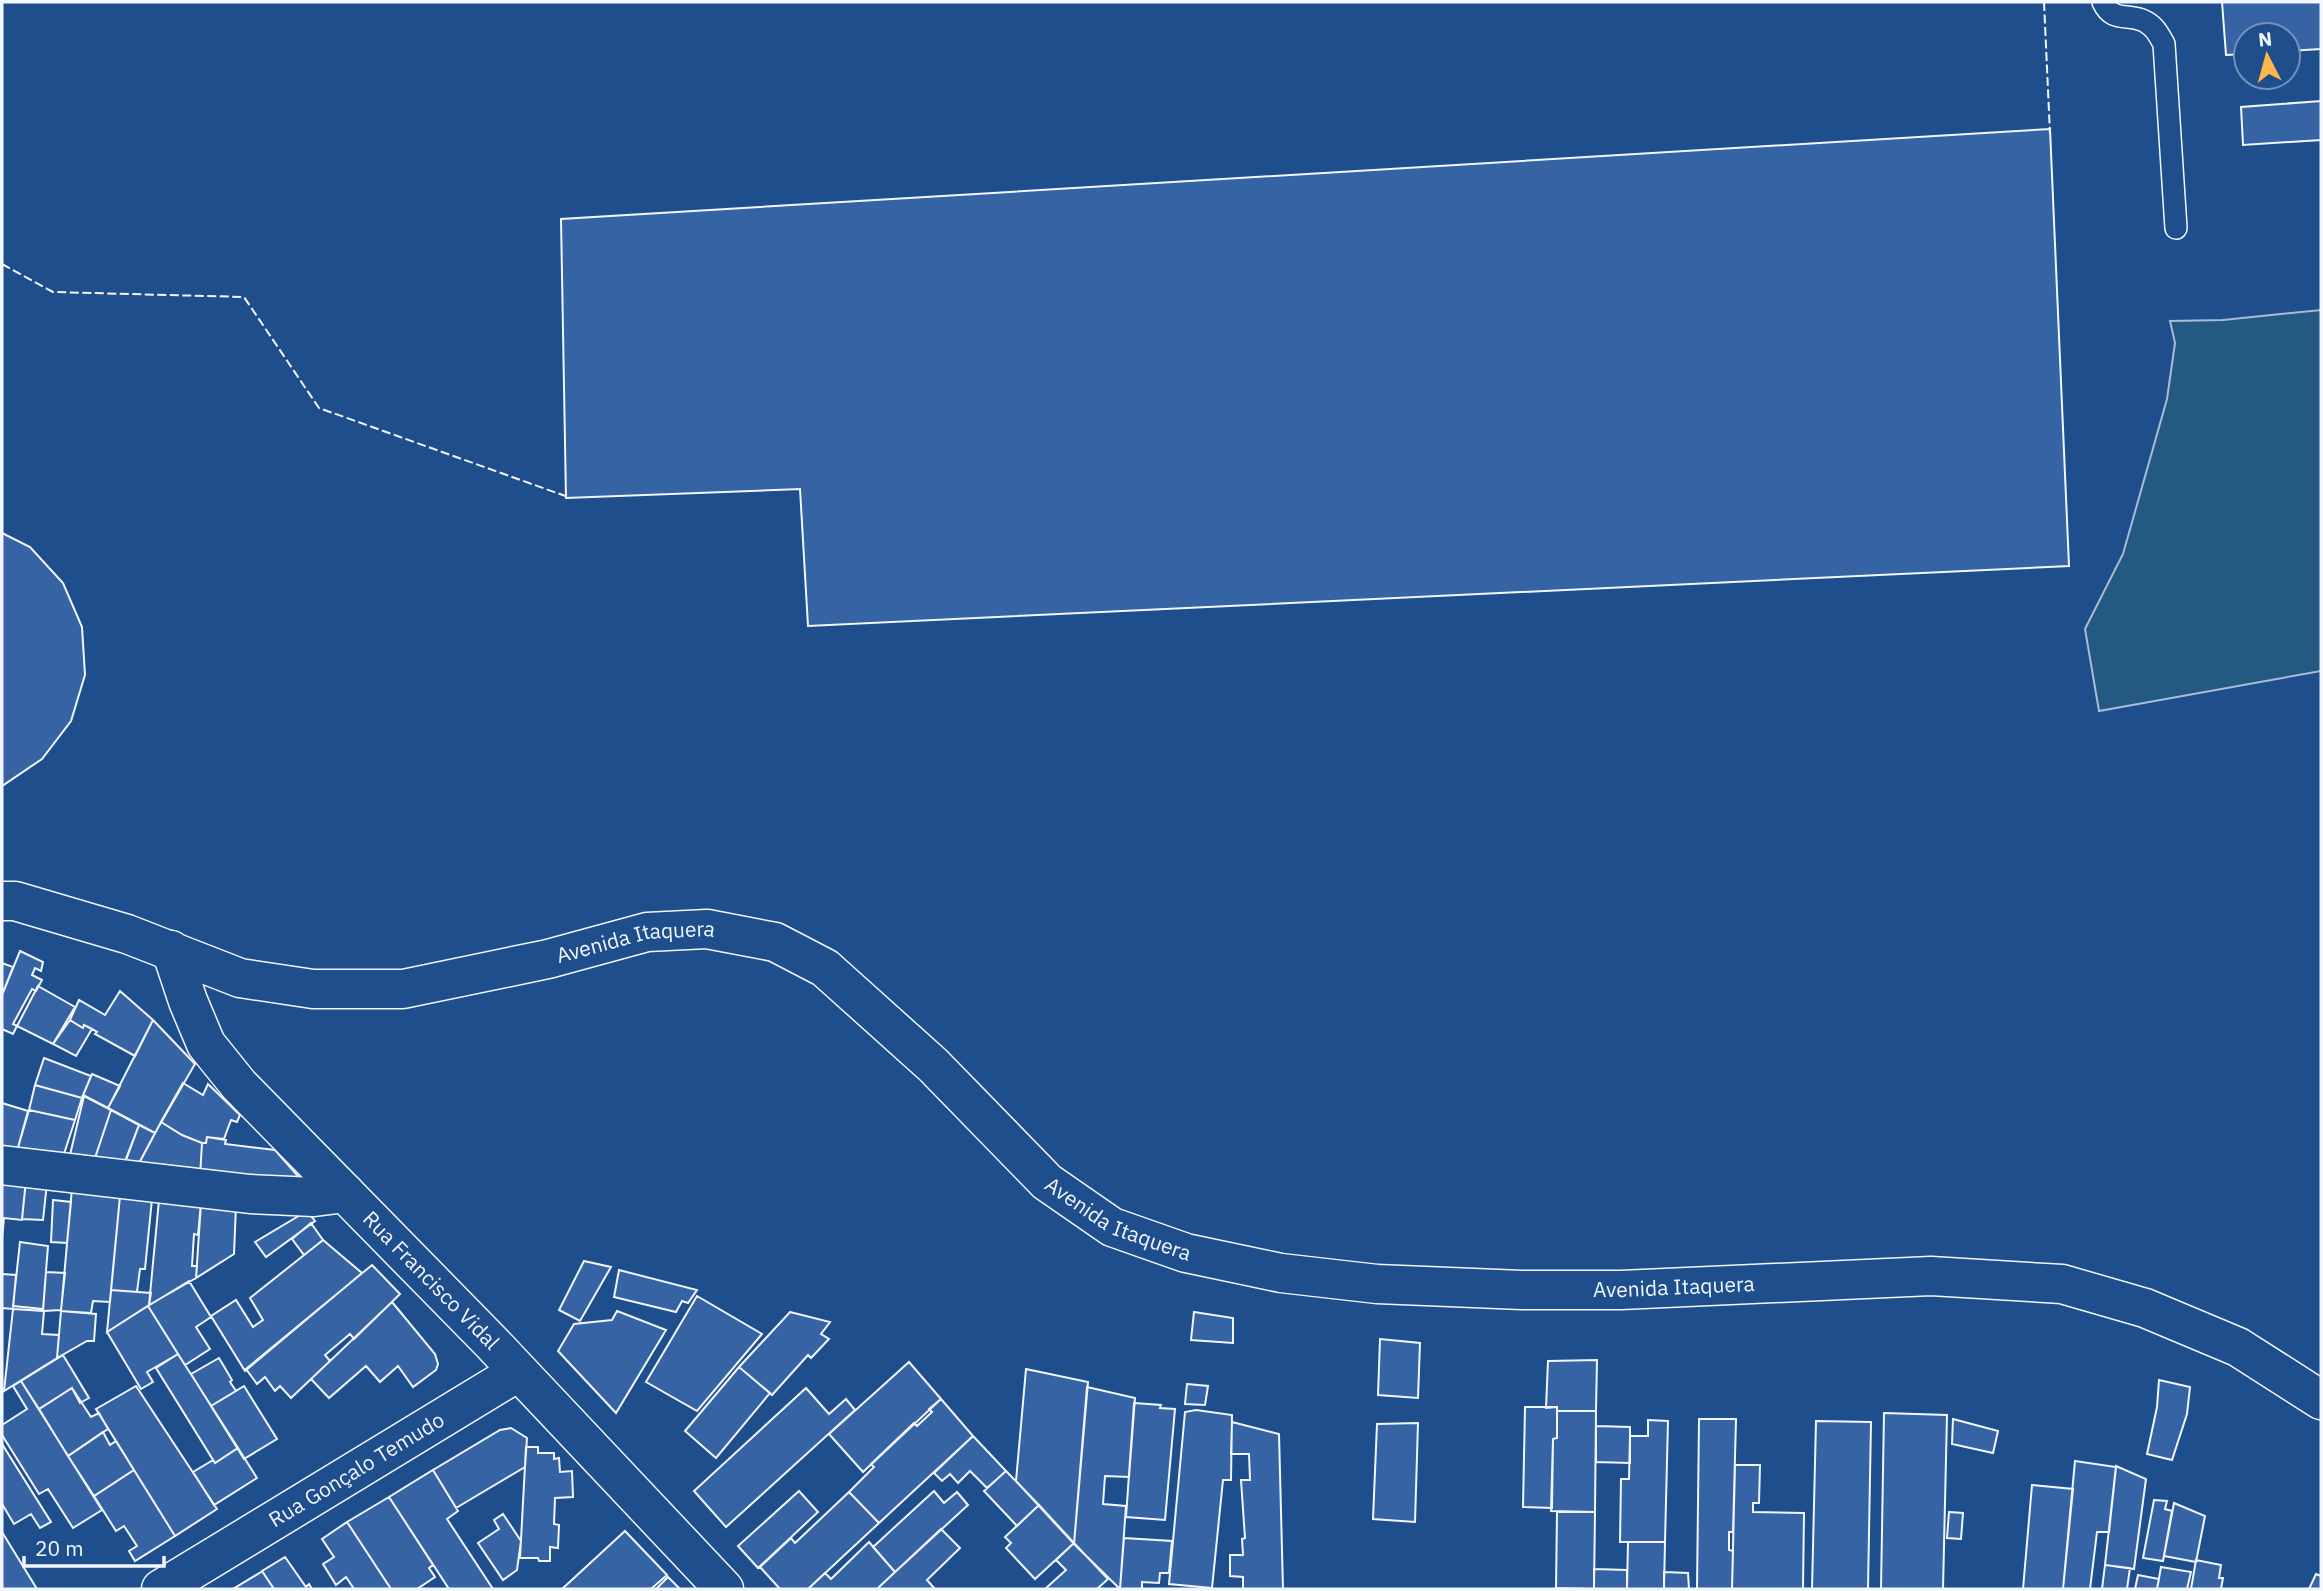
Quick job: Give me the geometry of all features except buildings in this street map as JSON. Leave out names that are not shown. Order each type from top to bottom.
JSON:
[{"type":"street","name":"Avenida Itaquera","points":[[2,901],[27,904],[127,933],[240,978],[313,989],[403,989],[548,959],[647,932],[707,929],[775,942],[825,968],[933,1065],[1047,1182],[1112,1227],[1186,1253],[1281,1273],[1377,1284],[1522,1290],[1622,1290],[1931,1276],[2062,1284],[2145,1308],[2238,1347],[2321,1399]]},
{"type":"street","name":"Rua Francisco Vidal","points":[[171,950],[206,1044],[240,1085],[518,1371],[724,1589]]},
{"type":"street","points":[[2,1165],[250,1194],[314,1197],[345,1193]]},
{"type":"street","name":"Rua Gonçalo Temudo","points":[[161,1589],[518,1371]]},
{"type":"lane","points":[[2103,2],[2114,16],[2144,20],[2155,29],[2164,44],[2176,228]]},
{"type":"shaded area","points":[[2321,310],[2321,671],[2099,711],[2085,629],[2123,554],[2167,399],[2175,343],[2170,321],[2223,320]]},
{"type":"fence","points":[[2044,2],[2050,134]]},
{"type":"fence","points":[[2,264],[53,292],[244,297],[319,408],[571,498]]}]
